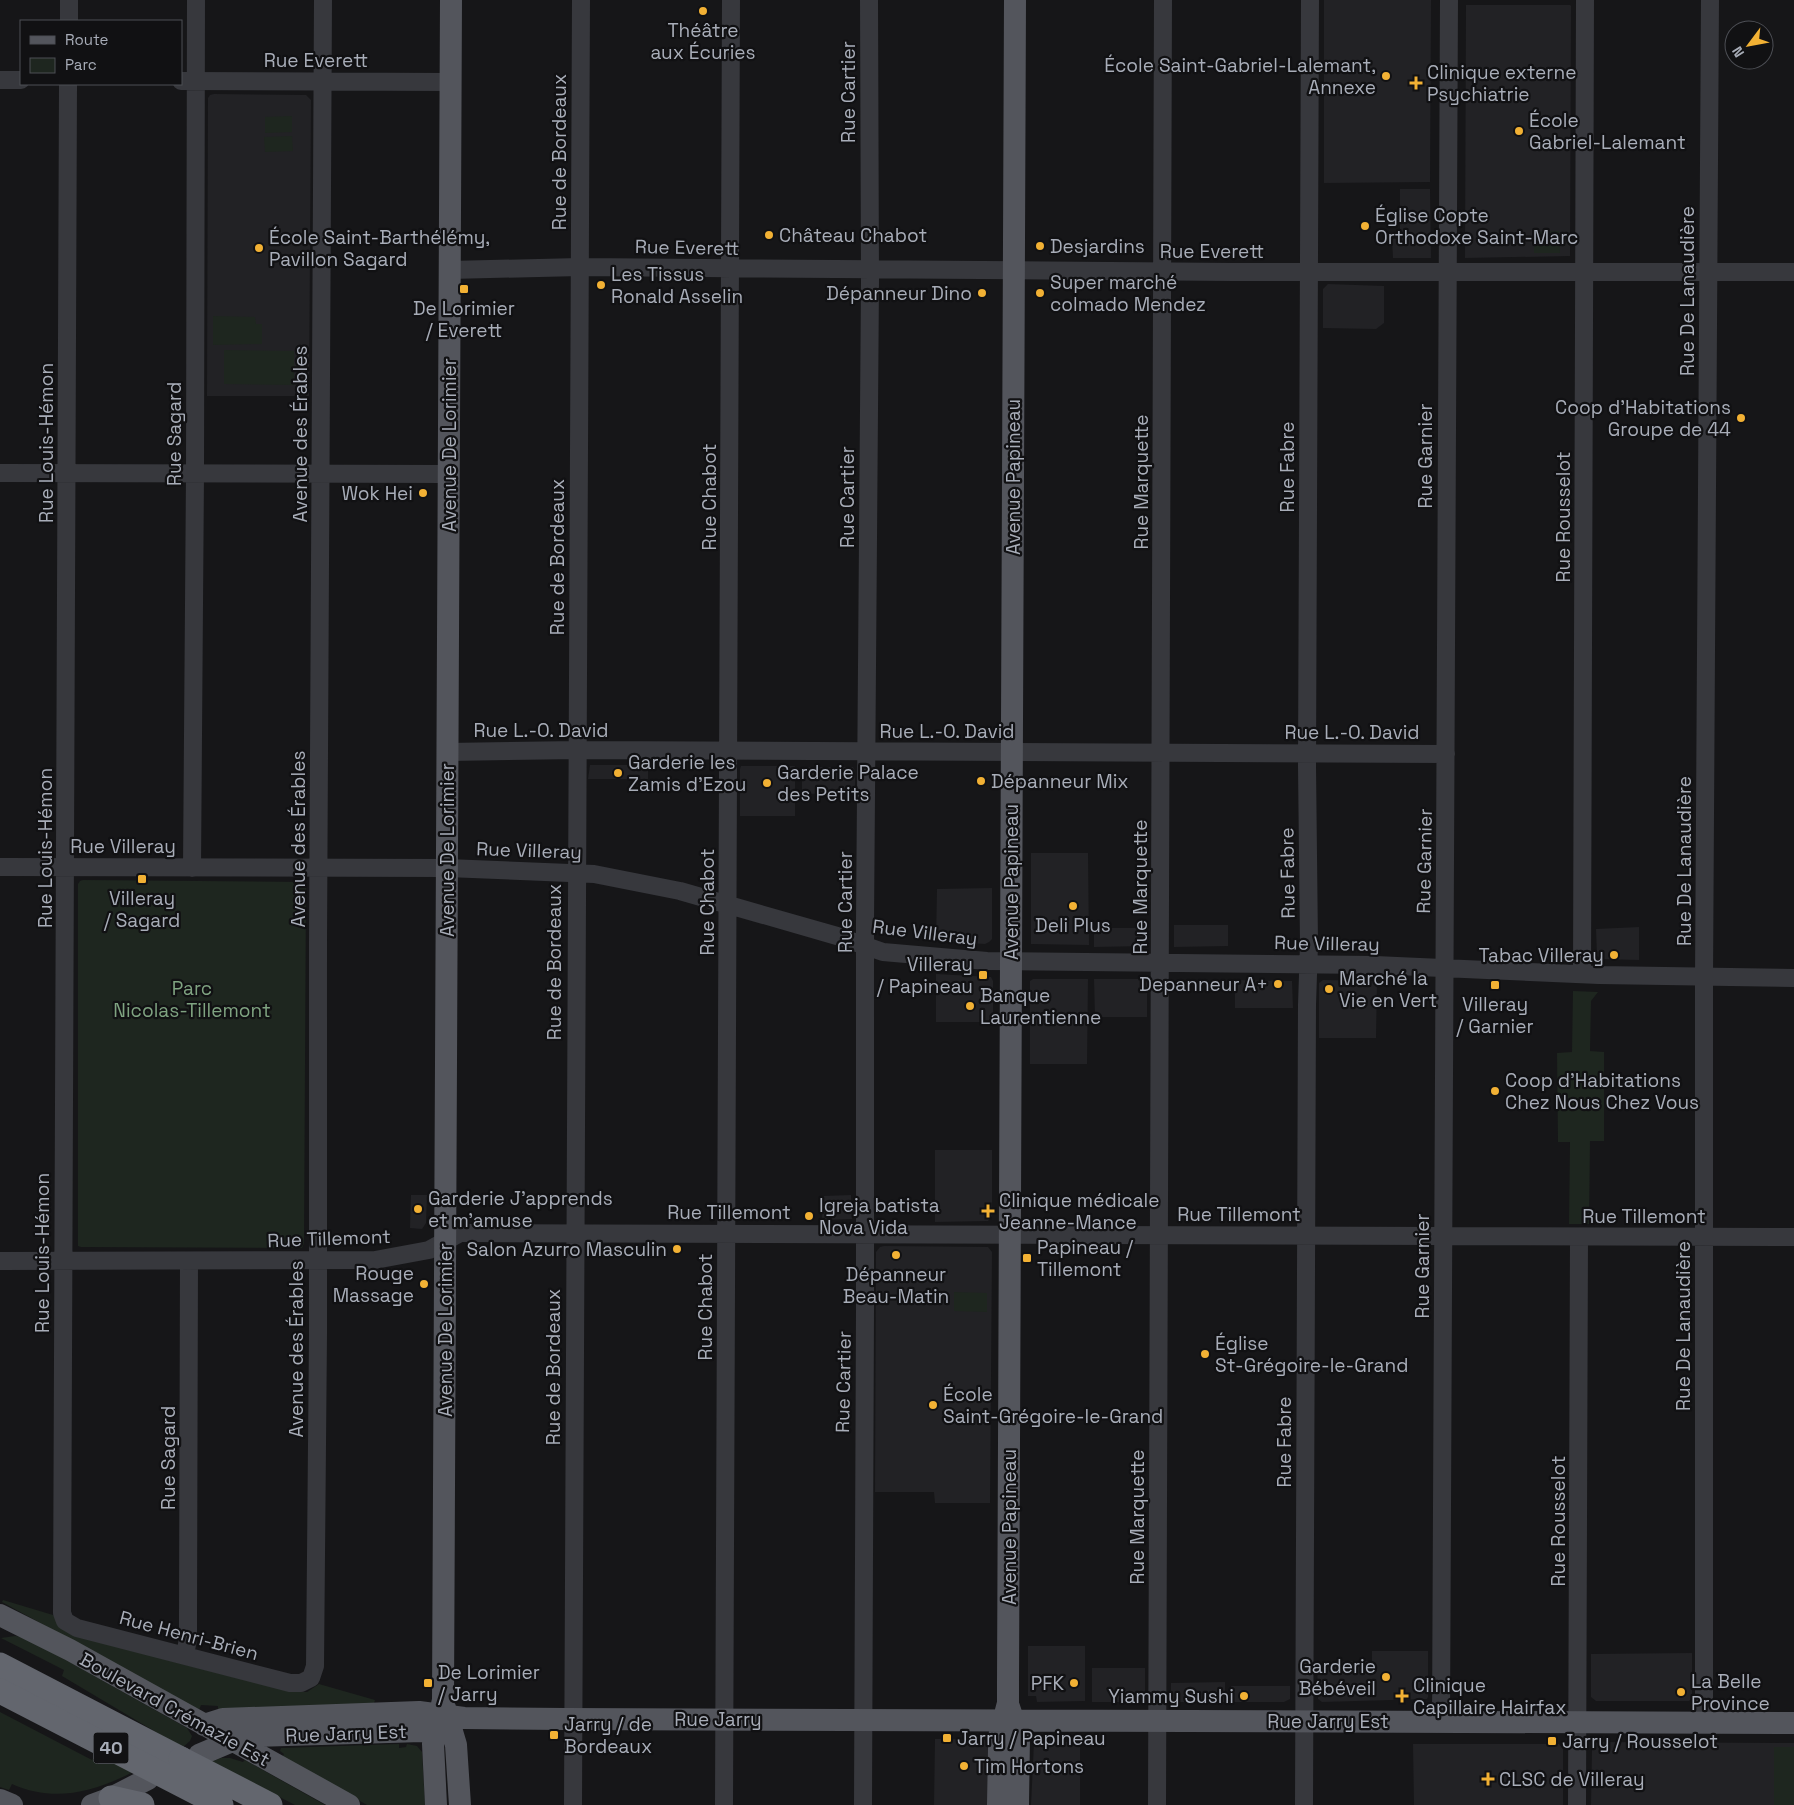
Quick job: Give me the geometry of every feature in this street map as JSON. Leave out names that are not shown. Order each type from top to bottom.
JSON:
[{"type":"highway","points":[[0,1659],[24,1678]]},
{"type":"highway","name":"40","points":[[0,1665],[270,1805]]},
{"type":"highway","name":"40","points":[[0,1690],[221,1805]]},
{"type":"highway","points":[[101,1802],[142,1805]]},
{"type":"main road","name":"Avenue De Lorimier","points":[[451,0],[445,1242],[447,1716],[456,1746],[460,1805]]},
{"type":"main road","name":"Avenue Papineau","points":[[998,1805],[999,1737],[1008,1715],[1015,0]]},
{"type":"main road","name":"Boulevard Crémazie Est","points":[[5,1621],[204,1725],[349,1805]]},
{"type":"main road","name":"Rue Jarry Est","points":[[204,1725],[223,1720],[243,1718],[403,1713],[573,1719]]},
{"type":"main road","name":"Avenue Papineau","points":[[1008,1715],[1019,1737],[1018,1805]]},
{"type":"main road","name":"Rue Jarry Est","points":[[862,1720],[1008,1715],[1158,1720],[1794,1724]]},
{"type":"main road","name":"Avenue De Lorimier","points":[[436,1805],[433,1744],[447,1716]]},
{"type":"main road","name":"Rue Jarry Est","points":[[199,1755],[232,1741],[253,1736],[422,1731],[447,1716]]},
{"type":"main road","name":"Rue Jarry","points":[[573,1719],[862,1720]]},
{"type":"main road","points":[[101,1802],[148,1779]]},
{"type":"main road","points":[[0,1800],[12,1805]]},
{"type":"street","points":[[68,0],[68,20]]},
{"type":"street","name":"Rue Sagard","points":[[192,868],[195,473],[188,81],[196,0]]},
{"type":"street","name":"Avenue des Érables","points":[[310,1678],[315,1666],[323,0]]},
{"type":"street","name":"Rue de Bordeaux","points":[[573,1805],[574,1232],[581,0]]},
{"type":"street","name":"Rue Chabot","points":[[724,1805],[732,0]]},
{"type":"street","name":"Rue Cartier","points":[[862,1805],[870,0]]},
{"type":"street","name":"Rue Marquette","points":[[1157,1805],[1164,0]]},
{"type":"street","name":"Rue Fabre","points":[[1304,1805],[1309,944],[1307,754],[1310,0]]},
{"type":"street","name":"Rue Garnier","points":[[1441,1722],[1446,754],[1446,272],[1449,0]]},
{"type":"street","name":"Rue Rousselot","points":[[1582,974],[1585,0]]},
{"type":"street","name":"Rue De Lanaudière","points":[[1704,1723],[1704,978],[1710,0]]},
{"type":"street","points":[[0,80],[20,80]]},
{"type":"street","name":"Rue Everett","points":[[188,81],[450,82]]},
{"type":"street","name":"Rue Louis-Hémon","points":[[62,1613],[68,85]]},
{"type":"street","name":"Rue Everett","points":[[450,270],[580,267],[1310,272],[1794,272]]},
{"type":"street","points":[[0,473],[448,474]]},
{"type":"street","name":"Rue L.-O. David","points":[[447,752],[578,750],[1446,754]]},
{"type":"street","name":"Rue Villeray","points":[[0,867],[447,868],[576,872],[612,876],[651,884],[728,904],[888,953],[1011,962],[1308,964],[1444,967],[1704,978],[1794,978]]},
{"type":"street","name":"Rue Tillemont","points":[[0,1261],[375,1260],[429,1250],[460,1233],[1794,1237]]},
{"type":"street","name":"Rue Rousselot","points":[[1577,1805],[1579,1237]]},
{"type":"street","name":"Rue Sagard","points":[[184,1655],[188,1639],[189,1261]]},
{"type":"street","name":"Rue Henri-Brien","points":[[62,1613],[65,1620],[77,1628],[290,1683],[301,1683],[310,1678]]},
{"type":"shaded area","points":[[1324,0],[1431,0],[1430,182],[1324,183]]},
{"type":"shaded area","name":"École Gabriel-Lalemant","points":[[1466,5],[1571,6],[1570,256],[1465,258]]},
{"type":"shaded area","name":"École Saint-Barthélémy, Pavillon Sagard","points":[[214,94],[306,95],[311,100],[309,396],[207,396],[208,98]]},
{"type":"shaded area","points":[[1400,189],[1430,189],[1431,258],[1393,258],[1392,239],[1400,239]]},
{"type":"shaded area","points":[[1328,284],[1384,286],[1384,323],[1376,329],[1323,328],[1323,289]]},
{"type":"shaded area","name":"Garderie les Zamis d'Ezou","points":[[590,765],[648,765],[648,779],[588,779]]},
{"type":"shaded area","name":"Garderie Palace des Petits","points":[[741,766],[795,766],[795,816],[740,816]]},
{"type":"shaded area","points":[[802,767],[853,767],[855,771],[855,793],[802,794]]},
{"type":"shaded area","points":[[1031,853],[1088,853],[1089,945],[1031,944]]},
{"type":"shaded area","points":[[992,888],[992,939],[989,942],[985,944],[936,941],[937,889]]},
{"type":"shaded area","points":[[1174,925],[1228,925],[1228,946],[1174,947]]},
{"type":"shaded area","points":[[1639,927],[1639,960],[1602,959],[1597,956],[1596,929]]},
{"type":"shaded area","points":[[1094,928],[1147,928],[1147,945],[1094,947]]},
{"type":"shaded area","name":"Banque Laurentienne","points":[[936,974],[991,977],[993,981],[993,1022],[936,1022]]},
{"type":"shaded area","points":[[1033,979],[1088,979],[1087,1064],[1030,1064],[1030,981]]},
{"type":"shaded area","points":[[1094,979],[1143,979],[1146,981],[1147,1017],[1095,1017]]},
{"type":"shaded area","points":[[1235,980],[1292,981],[1293,1008],[1235,1008]]},
{"type":"shaded area","points":[[1323,980],[1377,981],[1376,1038],[1319,1038],[1319,983]]},
{"type":"shaded area","points":[[935,1150],[992,1150],[992,1216],[988,1221],[935,1222]]},
{"type":"shaded area","name":"Garderie J'apprends et m'amuse","points":[[411,1195],[427,1195],[426,1223],[422,1229],[410,1228]]},
{"type":"shaded area","points":[[851,1195],[852,1219],[822,1220],[823,1196]]},
{"type":"shaded area","name":"École Saint-Grégoire-le-Grand","points":[[880,1247],[988,1247],[992,1252],[990,1503],[935,1503],[934,1492],[875,1492],[876,1252]]},
{"type":"shaded area","points":[[1028,1646],[1085,1646],[1085,1701],[1037,1702],[1036,1696],[1028,1696]]},
{"type":"shaded area","points":[[1372,1651],[1428,1651],[1427,1699],[1322,1702],[1318,1699],[1317,1662],[1372,1661]]},
{"type":"shaded area","points":[[1692,1653],[1692,1698],[1689,1701],[1596,1701],[1591,1697],[1591,1654]]},
{"type":"shaded area","points":[[1092,1668],[1145,1668],[1145,1698],[1138,1702],[1092,1702]]},
{"type":"shaded area","points":[[1225,1682],[1225,1702],[1176,1702],[1171,1697],[1171,1683]]},
{"type":"shaded area","points":[[1231,1686],[1290,1686],[1290,1699],[1284,1702],[1231,1702]]},
{"type":"shaded area","points":[[935,1739],[941,1739],[941,1743],[947,1743],[948,1739],[985,1740],[987,1745],[987,1805],[934,1805]]},
{"type":"shaded area","points":[[1034,1742],[1080,1742],[1080,1805],[1031,1805]]},
{"type":"shaded area","points":[[1596,1743],[1794,1743],[1794,1805],[1591,1805],[1592,1750]]},
{"type":"shaded area","name":"CLSC de Villeray","points":[[1413,1744],[1559,1744],[1563,1749],[1563,1805],[1414,1805]]},
{"type":"green space","points":[[292,116],[292,132],[265,133],[265,117]]},
{"type":"green space","points":[[292,136],[293,151],[265,152],[264,137]]},
{"type":"green space","points":[[1559,231],[1560,253],[1534,253],[1534,232]]},
{"type":"green space","points":[[213,316],[255,317],[256,324],[262,324],[262,344],[213,345]]},
{"type":"green space","points":[[224,350],[294,351],[294,385],[224,384]]},
{"type":"green space","name":"Parc Nicolas-Tillemont","points":[[83,880],[305,882],[304,1243],[302,1248],[78,1246],[78,884]]},
{"type":"green space","points":[[1573,991],[1598,992],[1591,1001],[1590,1051],[1604,1052],[1604,1141],[1590,1141],[1589,1224],[1569,1224],[1570,1142],[1558,1142],[1557,1053],[1572,1052]]},
{"type":"green space","points":[[954,1292],[987,1293],[987,1312],[954,1311]]},
{"type":"green space","points":[[3,1600],[53,1615],[57,1621],[163,1659],[292,1692],[307,1692],[319,1684],[375,1700],[373,1706],[218,1712],[218,1706],[201,1705],[199,1710],[2,1602]]},
{"type":"green space","points":[[15,1636],[32,1641],[187,1728],[192,1736],[190,1741],[183,1747],[176,1744],[62,1676],[64,1670],[1,1638]]},
{"type":"green space","points":[[0,1712],[92,1760],[96,1753],[133,1772],[103,1785],[74,1793],[43,1793],[12,1784],[9,1790],[0,1787]]},
{"type":"green space","points":[[399,1744],[399,1748],[406,1747],[407,1744],[417,1746],[422,1752],[425,1805],[367,1805],[282,1757],[284,1754],[280,1751],[281,1748]]},
{"type":"green space","points":[[1774,1747],[1794,1747],[1794,1805],[1774,1805]]},
{"type":"green space","points":[[221,1758],[230,1758],[243,1762],[245,1760],[325,1805],[295,1805],[211,1762]]},
{"type":"place","name":"Théâtre aux Écuries","points":[[703,11]]},
{"type":"place","name":"École Saint-Gabriel-Lalemant, Annexe","points":[[1386,76]]},
{"type":"place","name":"Clinique externe Psychiatrie","points":[[1416,83]]},
{"type":"place","name":"École Gabriel-Lalemant","points":[[1519,131]]},
{"type":"place","name":"Église Copte Orthodoxe Saint-Marc","points":[[1365,226]]},
{"type":"place","name":"Château Chabot","points":[[769,235]]},
{"type":"place","name":"Desjardins","points":[[1040,246]]},
{"type":"place","name":"École Saint-Barthélémy, Pavillon Sagard","points":[[259,248]]},
{"type":"place","name":"Les Tissus Ronald Asselin","points":[[601,285]]},
{"type":"place","name":"De Lorimier / Everett","points":[[464,289]]},
{"type":"place","name":"Dépanneur Dino","points":[[982,293]]},
{"type":"place","name":"Super marché colmado Mendez","points":[[1040,293]]},
{"type":"place","name":"Coop d'Habitations Groupe de 44","points":[[1741,418]]},
{"type":"place","name":"Wok Hei","points":[[423,493]]},
{"type":"place","name":"Garderie les Zamis d'Ezou","points":[[618,773]]},
{"type":"place","name":"Dépanneur Mix","points":[[981,781]]},
{"type":"place","name":"Garderie Palace des Petits","points":[[767,783]]},
{"type":"place","name":"Villeray / Sagard","points":[[142,879]]},
{"type":"place","name":"Deli Plus","points":[[1073,906]]},
{"type":"place","name":"Tabac Villeray","points":[[1614,955]]},
{"type":"place","name":"Villeray / Papineau","points":[[983,975]]},
{"type":"place","name":"Depanneur A+","points":[[1278,984]]},
{"type":"place","name":"Villeray / Garnier","points":[[1495,985]]},
{"type":"place","name":"Marché la Vie en Vert","points":[[1329,989]]},
{"type":"place","name":"Banque Laurentienne","points":[[970,1006]]},
{"type":"place","name":"Coop d'Habitations Chez Nous Chez Vous","points":[[1495,1091]]},
{"type":"place","name":"Garderie J'apprends et m'amuse","points":[[418,1209]]},
{"type":"place","name":"Clinique médicale Jeanne-Mance","points":[[988,1211]]},
{"type":"place","name":"Igreja batista Nova Vida","points":[[809,1216]]},
{"type":"place","name":"Salon Azurro Masculin","points":[[677,1249]]},
{"type":"place","name":"Dépanneur Beau-Matin","points":[[896,1255]]},
{"type":"place","name":"Papineau / Tillemont","points":[[1027,1258]]},
{"type":"place","name":"Rouge Massage","points":[[424,1284]]},
{"type":"place","name":"Église St-Grégoire-le-Grand","points":[[1205,1354]]},
{"type":"place","name":"École Saint-Grégoire-le-Grand","points":[[933,1405]]},
{"type":"place","name":"Garderie Bébéveil","points":[[1386,1677]]},
{"type":"place","name":"De Lorimier / Jarry","points":[[428,1683]]},
{"type":"place","name":"PFK","points":[[1074,1683]]},
{"type":"place","name":"La Belle Province","points":[[1681,1692]]},
{"type":"place","name":"Yiammy Sushi","points":[[1244,1696]]},
{"type":"place","name":"Clinique Capillaire Hairfax","points":[[1402,1696]]},
{"type":"place","name":"Jarry / de Bordeaux","points":[[554,1735]]},
{"type":"place","name":"Jarry / Papineau","points":[[947,1738]]},
{"type":"place","name":"Jarry / Rousselot","points":[[1552,1741]]},
{"type":"place","name":"Tim Hortons","points":[[964,1766]]},
{"type":"place","name":"CLSC de Villeray","points":[[1488,1779]]}]
